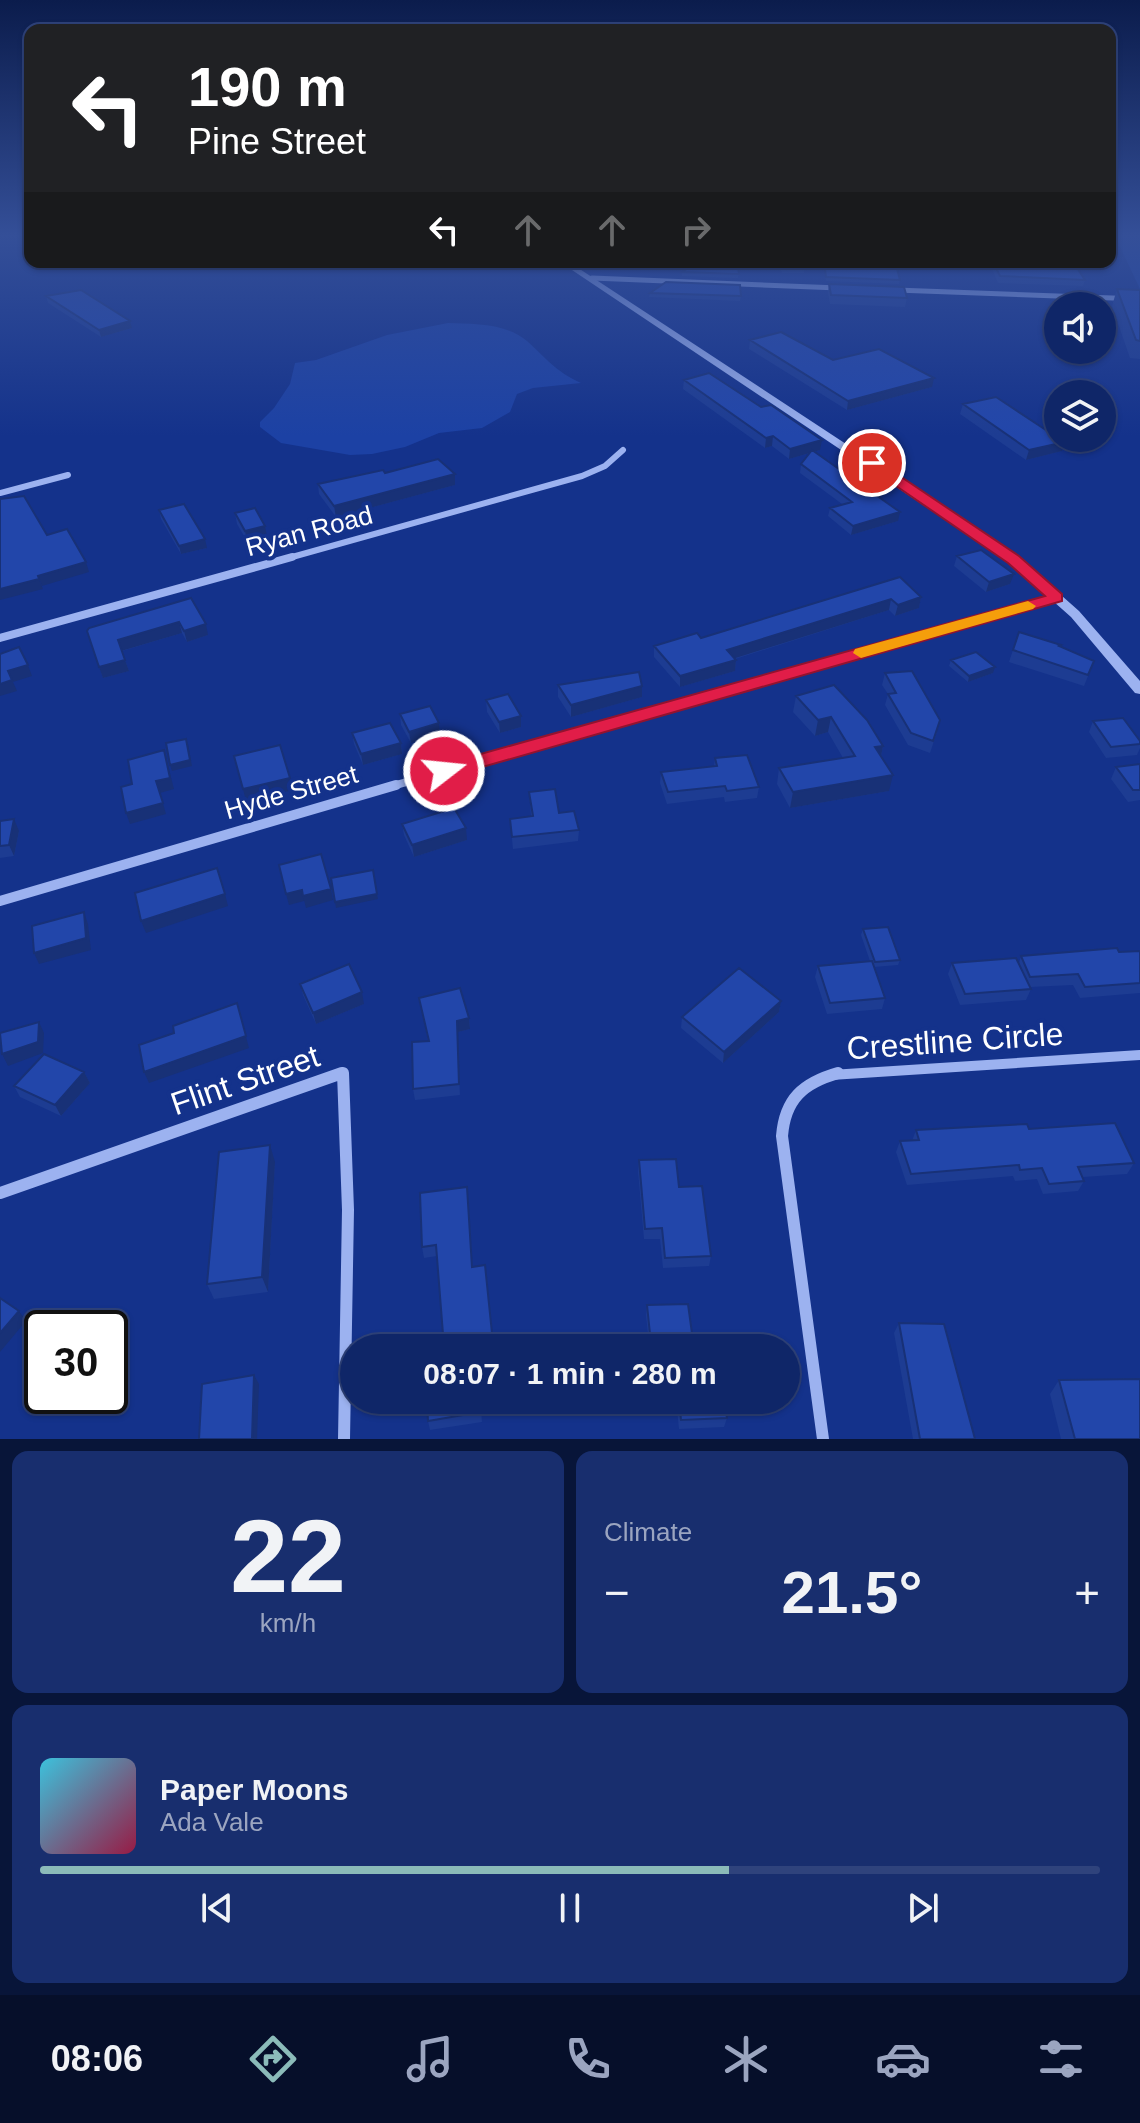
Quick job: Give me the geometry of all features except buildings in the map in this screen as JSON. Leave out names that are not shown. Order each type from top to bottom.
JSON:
[{"type":"street","points":[[628,302],[1014,560],[1075,614],[1140,690]]},
{"type":"street","name":"Ryan Road","points":[[0,638],[582,476],[605,466],[623,450]]},
{"type":"street","points":[[0,493],[68,475]]},
{"type":"street","name":"Hyde Street","points":[[0,901],[199,840],[1057,598]]},
{"type":"street","name":"Crestline Circle","points":[[823,1439],[782,1152],[781,1124],[787,1103],[819,1078],[839,1073],[1140,1055]]},
{"type":"street","name":"Flint Street","points":[[0,1193],[343,1073],[349,1190],[344,1439]]},
{"type":"shaded area","points":[[448,323],[489,326],[519,335],[558,369],[581,383],[533,388],[517,394],[510,412],[482,428],[439,433],[405,447],[372,454],[350,455],[281,443],[260,427],[260,422],[290,384],[295,363],[316,360],[387,335]]},
{"type":"slow traffic","points":[[861,653],[1028,606]]},
{"type":"route","points":[[444,771],[1057,598],[1014,560],[872,463]]}]
